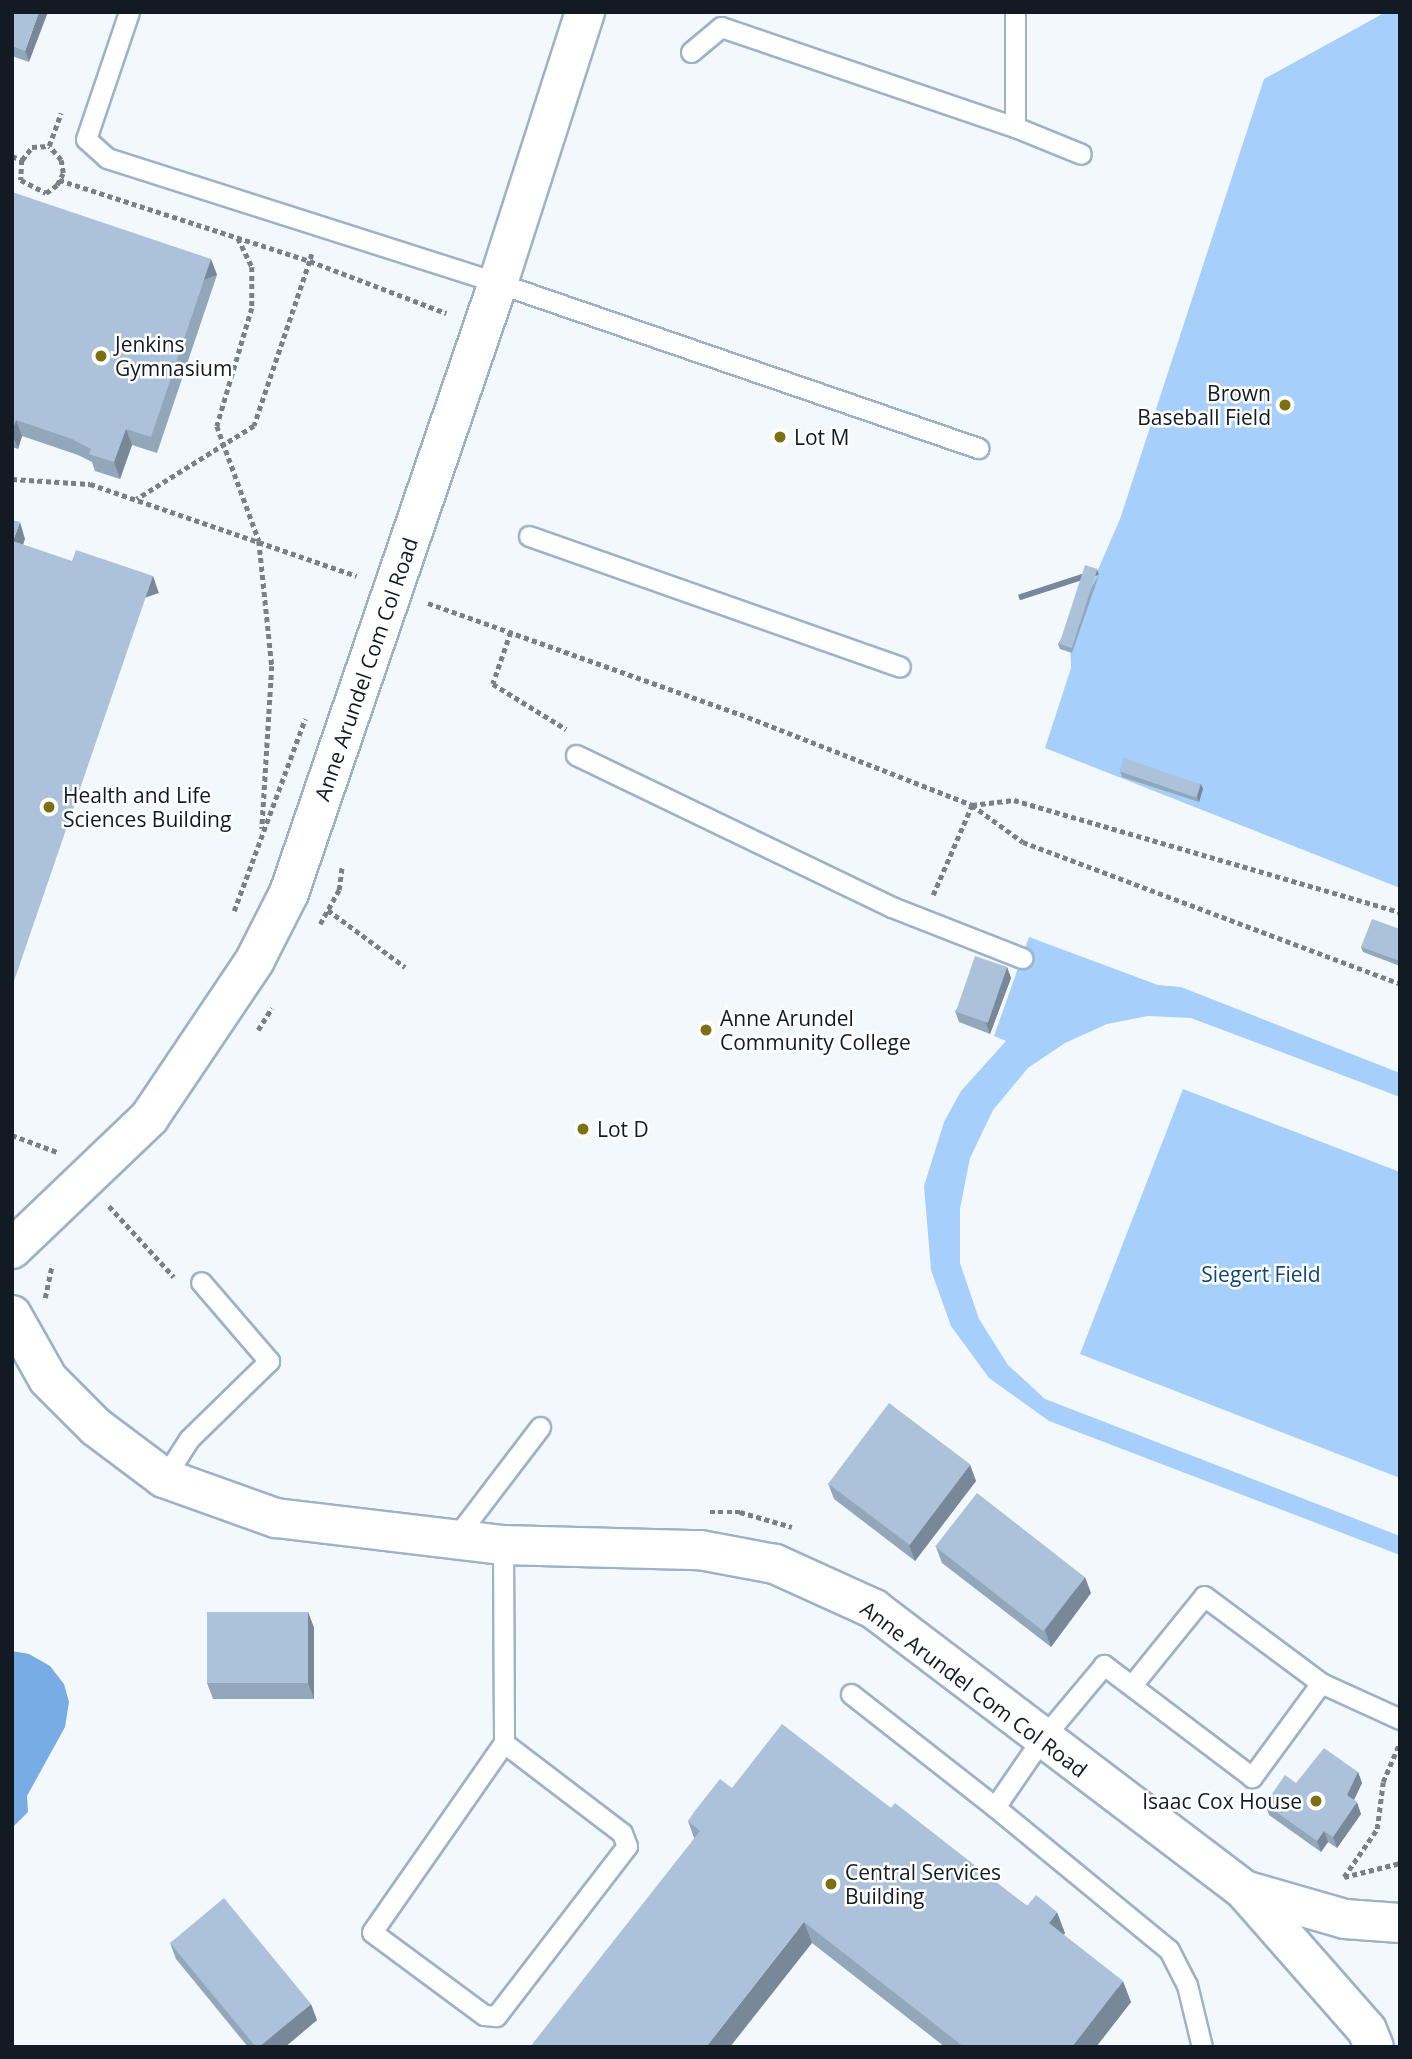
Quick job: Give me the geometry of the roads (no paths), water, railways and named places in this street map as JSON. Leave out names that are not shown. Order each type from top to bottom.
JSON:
[{"type":"street","name":"Anne Arundel Com Col Road","points":[[12,1249],[87,1182],[149,1118],[255,960],[289,892],[498,282],[585,12]]},
{"type":"street","name":"Anne Arundel Com Col Road","points":[[12,1315],[48,1378],[96,1427],[164,1478],[276,1518],[380,1532],[457,1536],[503,1545],[699,1550],[775,1564],[874,1609],[1041,1740],[1244,1890],[1345,1919],[1400,1923]]},
{"type":"street","points":[[1244,1890],[1367,2030],[1374,2047]]},
{"type":"lane","points":[[130,12],[86,139],[107,158],[498,282],[978,448]]},
{"type":"lane","points":[[1015,12],[1015,127]]},
{"type":"lane","points":[[691,52],[721,27],[1015,127],[1082,154]]},
{"type":"lane","points":[[529,536],[900,667]]},
{"type":"lane","points":[[576,755],[892,907],[1022,958]]},
{"type":"lane","points":[[164,1478],[189,1440],[270,1361],[201,1283]]},
{"type":"lane","points":[[457,1536],[540,1427]]},
{"type":"lane","points":[[503,1545],[504,1743],[372,1932],[484,2015],[496,2015],[627,1846],[622,1833],[504,1743]]},
{"type":"lane","points":[[1132,1685],[1203,1596],[1321,1683],[1400,1719]]},
{"type":"lane","points":[[995,1807],[1041,1740],[1104,1664],[1252,1777],[1321,1683]]},
{"type":"lane","points":[[851,1694],[995,1807],[1168,1951],[1187,1985],[1202,2047]]},
{"type":"place","name":"Jenkins Gymnasium","points":[[101,356]]},
{"type":"place","name":"Brown Baseball Field","points":[[1285,405]]},
{"type":"place","name":"Lot M","points":[[780,437]]},
{"type":"place","name":"Health and Life Sciences Building","points":[[49,807]]},
{"type":"place","name":"Anne Arundel Community College","points":[[706,1030]]},
{"type":"place","name":"Lot D","points":[[583,1129]]},
{"type":"place","name":"Isaac Cox House","points":[[1316,1801]]},
{"type":"place","name":"Central Services Building","points":[[831,1884]]},
{"type":"park label","name":"Siegert Field","points":[[1261,1274]]}]
